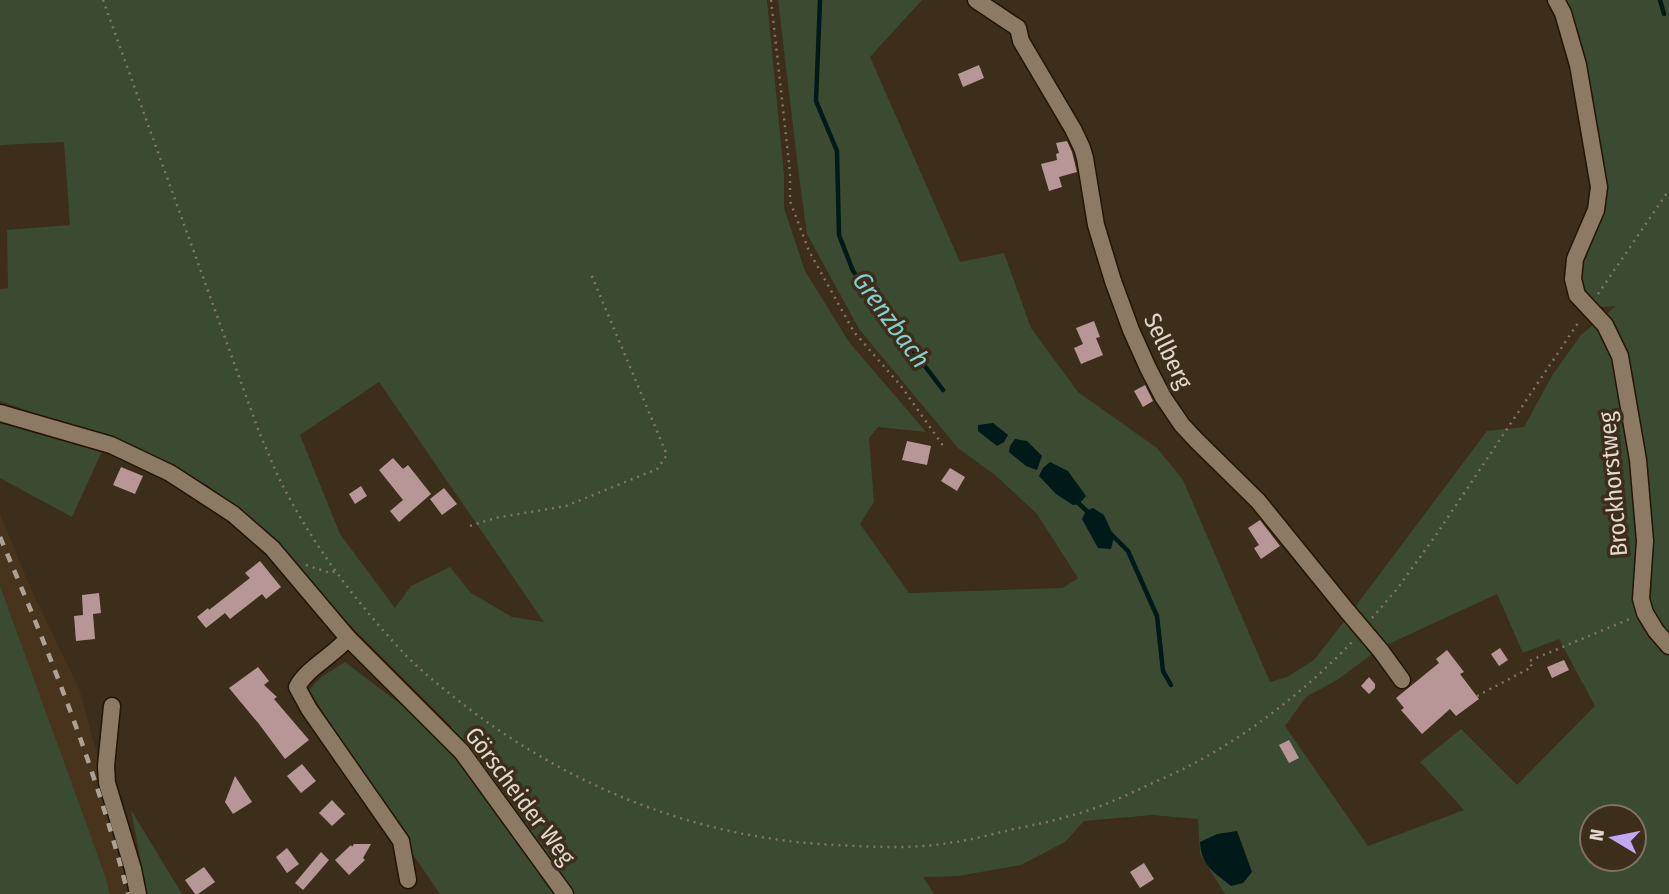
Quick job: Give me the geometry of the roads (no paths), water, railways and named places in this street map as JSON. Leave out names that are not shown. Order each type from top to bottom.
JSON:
[{"type":"street","name":"Sellberg","points":[[976,0],[1017,27],[1021,41],[1078,138],[1085,159],[1096,225],[1110,271],[1131,330],[1163,397],[1182,425],[1258,501],[1402,680]]},
{"type":"street","name":"Brockhorstweg","points":[[1556,0],[1563,13],[1578,65],[1599,187],[1596,210],[1575,259],[1573,279],[1577,295],[1605,325],[1620,356],[1638,460],[1645,541],[1641,599],[1656,631],[1669,646]]},
{"type":"street","name":"Görscheider Weg","points":[[0,412],[111,445],[170,473],[233,514],[272,548],[348,638],[462,752],[565,894]]},
{"type":"street","points":[[348,638],[302,678],[297,687],[309,709],[401,841],[408,880]]},
{"type":"street","points":[[112,706],[107,783],[138,894]]},
{"type":"water","points":[[993,423],[1008,435],[1004,442],[997,446],[978,431],[978,425]]},
{"type":"water","points":[[1015,439],[1027,441],[1042,456],[1037,470],[1026,466],[1009,452]]},
{"type":"water","points":[[1050,462],[1068,471],[1086,496],[1079,504],[1073,505],[1056,494],[1039,476]]},
{"type":"water","points":[[1093,508],[1104,515],[1114,537],[1111,549],[1098,548],[1082,519],[1086,511]]},
{"type":"water","points":[[1237,831],[1252,872],[1243,883],[1231,886],[1206,863],[1200,842],[1217,834]]},
{"type":"waterway","name":"Grenzbach","points":[[820,0],[816,101],[837,151],[839,235],[853,271],[943,390]]},
{"type":"waterway","points":[[1660,0],[1664,14]]},
{"type":"waterway","name":"Grenzbach","points":[[1075,500],[1089,513]]},
{"type":"waterway","name":"Grenzbach","points":[[1111,534],[1128,551],[1157,616],[1163,671],[1171,685]]},
{"type":"railway","points":[[0,537],[71,713],[102,803],[128,894]]}]
